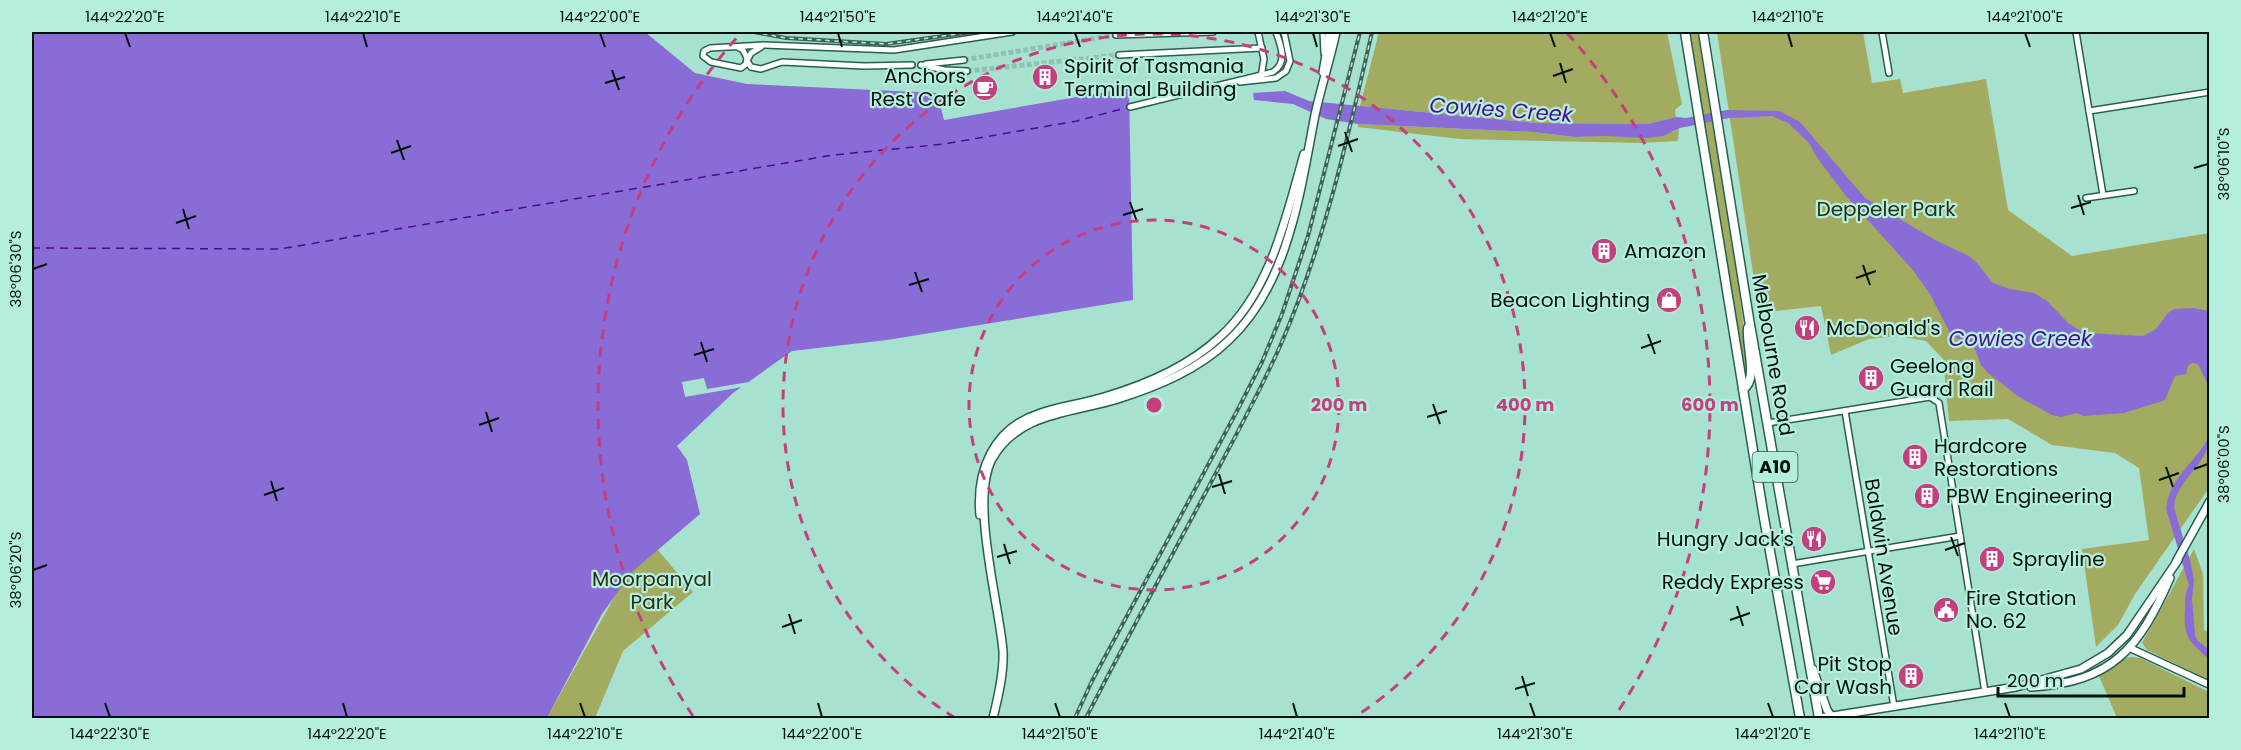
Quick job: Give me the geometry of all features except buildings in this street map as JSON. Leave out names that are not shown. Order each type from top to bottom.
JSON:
[{"type":"highway","name":"Melbourne Road","points":[[1685,32],[1743,389],[1800,718]]},
{"type":"highway","name":"Melbourne Road","points":[[1703,32],[1749,319],[1820,718]]},
{"type":"highway","points":[[1743,389],[1748,386],[1752,377],[1747,344],[1749,319]]},
{"type":"main road","points":[[1320,93],[1324,54],[1330,32]]},
{"type":"main road","points":[[993,718],[1003,654],[980,517],[980,480],[990,453],[1006,432],[1020,422],[1037,414],[1104,397],[1156,377],[1221,342],[1248,319],[1262,297],[1281,256],[1298,200],[1320,93],[1336,32]]},
{"type":"main road","points":[[2016,687],[2053,686],[2084,677],[2112,663],[2130,648],[2153,616],[2188,540],[2207,513],[2210,501]]},
{"type":"main road","points":[[1820,718],[2016,687],[2081,669],[2101,658],[2121,642],[2136,624],[2178,560]]},
{"type":"main road","points":[[2121,642],[2130,648]]},
{"type":"main road","points":[[1807,654],[1827,710],[1832,717]]},
{"type":"street","points":[[768,45],[754,50],[743,67],[739,68],[710,61],[703,56],[704,51],[709,48],[768,45],[894,50],[1012,32]]},
{"type":"street","points":[[1116,35],[1213,32]]},
{"type":"street","points":[[1258,32],[1264,62],[1261,77]]},
{"type":"street","points":[[1261,77],[1274,71],[1282,62],[1282,50],[1276,32]]},
{"type":"street","points":[[1130,107],[1238,81],[1278,77],[1289,68],[1289,54],[1284,32]]},
{"type":"street","points":[[1323,32],[1324,54]]},
{"type":"street","points":[[1882,32],[1888,73]]},
{"type":"street","points":[[2076,32],[2103,195]]},
{"type":"street","points":[[738,47],[746,54],[750,67],[758,69],[782,62],[864,66],[912,65]]},
{"type":"street","points":[[1119,55],[1262,48]]},
{"type":"street","points":[[964,60],[921,64],[945,70],[967,71]]},
{"type":"street","points":[[2089,111],[2210,92]]},
{"type":"street","points":[[2086,198],[2134,191]]},
{"type":"street","points":[[1768,423],[1930,397],[1939,403],[1985,692]]},
{"type":"street","name":"Baldwin Avenue","points":[[1845,411],[1894,707]]},
{"type":"street","points":[[1792,564],[1960,536]]},
{"type":"street","points":[[2130,648],[2210,685]]},
{"type":"green space","points":[[1379,32],[1667,32],[1682,104],[1675,110],[1676,117],[1648,124],[1537,123],[1360,106]]},
{"type":"green space","points":[[1690,32],[1698,34],[1739,288],[1749,371],[1746,380]]},
{"type":"green space","name":"Deppeler Park","points":[[1717,32],[1863,32],[1872,83],[1900,79],[1903,93],[1986,79],[2008,210],[2072,256],[2209,233],[2209,488],[2135,594],[2118,625],[2096,647],[2082,549],[2149,540],[2139,468],[2115,453],[2052,445],[2008,419],[1949,421],[1943,359],[1926,341],[1898,336],[1869,339],[1831,355],[1821,306],[1759,313]]},
{"type":"green space","points":[[1358,124],[1533,132],[1575,137],[1673,132],[1679,128],[1678,141],[1641,143],[1460,139],[1358,127]]},
{"type":"green space","points":[[2194,549],[2203,574],[2204,630],[2209,632],[2209,680],[2147,650],[2142,643]]},
{"type":"green space","name":"Moorpanyal Park","points":[[658,550],[693,592],[623,651],[595,718],[547,718],[616,594],[632,571]]},
{"type":"green space","points":[[2124,658],[2140,658],[2209,692],[2209,718],[2117,718],[2099,676]]},
{"type":"water","points":[[32,32],[645,32],[695,73],[747,84],[937,93],[944,120],[1129,88],[1133,300],[887,340],[792,351],[733,393],[677,446],[687,460],[700,514],[632,572],[602,614],[547,718],[32,718]]},
{"type":"water","name":"Cowies Creek","points":[[1285,91],[1309,101],[1537,123],[1648,124],[1676,117],[1686,118],[1727,110],[1779,111],[1800,122],[1865,198],[1935,240],[1969,256],[1993,283],[2010,289],[2034,293],[2047,301],[2068,323],[2084,333],[2143,336],[2156,329],[2174,309],[2193,308],[2209,311],[2209,387],[2198,364],[2192,363],[2188,366],[2186,374],[2175,376],[2165,400],[2124,413],[2083,416],[2077,413],[2061,417],[2052,415],[2019,397],[1988,373],[1981,365],[1974,347],[1951,335],[1930,294],[1912,269],[1846,196],[1809,143],[1788,123],[1772,116],[1729,118],[1680,128],[1663,136],[1648,138],[1575,137],[1533,132],[1358,124],[1326,119],[1293,104],[1254,100],[1253,93]]},
{"type":"water","points":[[2209,437],[2204,456],[2180,489],[2174,508],[2194,580],[2192,599],[2195,635],[2197,640],[2209,650],[2209,659],[2192,643],[2186,633],[2185,600],[2189,585],[2166,509],[2168,498],[2177,479]]},
{"type":"pier","points":[[704,378],[707,389],[755,381],[748,386],[685,397],[682,382]]},
{"type":"ferry route","points":[[32,248],[280,249],[833,155],[944,144],[1077,121],[1129,107]]},
{"type":"tunnel","points":[[964,60],[1116,35]]},
{"type":"tunnel","points":[[967,71],[1119,55]]},
{"type":"railway","points":[[754,32],[786,38],[886,44],[972,32]]},
{"type":"railway","points":[[1075,718],[1092,681],[1237,411],[1262,362],[1282,314],[1308,236],[1360,32]]},
{"type":"railway","points":[[1086,718],[1245,418],[1281,344],[1310,268],[1334,190],[1372,32]]},
{"type":"place","name":"Spirit of Tasmania Terminal Building","points":[[1045,77]]},
{"type":"place","name":"Anchors Rest Cafe","points":[[985,88]]},
{"type":"place","name":"Amazon","points":[[1604,251]]},
{"type":"place","name":"Beacon Lighting","points":[[1669,300]]},
{"type":"place","name":"McDonald's","points":[[1807,328]]},
{"type":"place","name":"Geelong Guard Rail","points":[[1871,378]]},
{"type":"place","name":"Hardcore Restorations","points":[[1915,457]]},
{"type":"place","name":"PBW Engineering","points":[[1927,496]]},
{"type":"place","name":"Hungry Jack's","points":[[1814,539]]},
{"type":"place","name":"Sprayline","points":[[1992,559]]},
{"type":"place","name":"Reddy Express","points":[[1823,582]]},
{"type":"place","name":"Fire Station No. 62","points":[[1946,610]]},
{"type":"place","name":"Pit Stop Car Wash","points":[[1911,676]]}]
